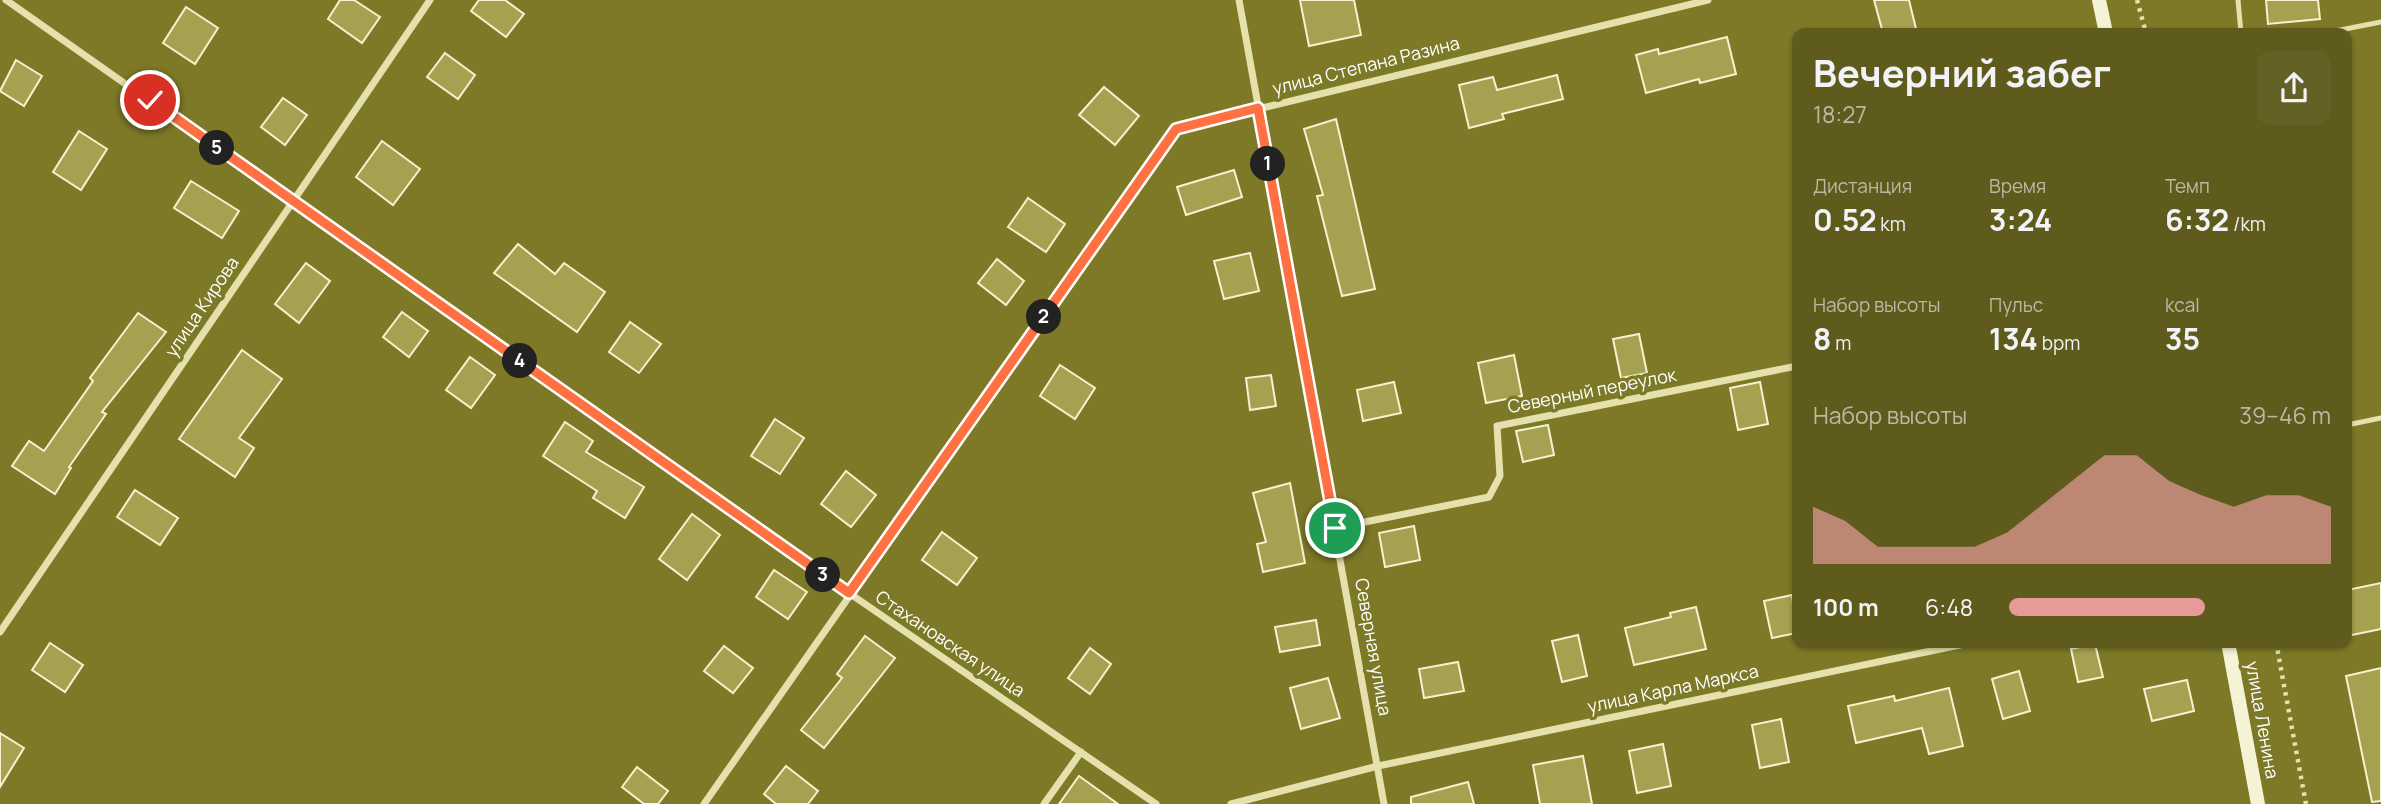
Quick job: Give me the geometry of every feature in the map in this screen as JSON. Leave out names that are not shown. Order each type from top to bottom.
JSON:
[{"type":"main road","points":[[2099,0],[2105,28]]},
{"type":"main road","name":"улица Ленина","points":[[2229,648],[2258,804]]},
{"type":"street","name":"Стахановская улица","points":[[6,0],[849,593],[1156,804]]},
{"type":"street","name":"улица Кирова","points":[[0,632],[430,0]]},
{"type":"street","name":"Северная улица","points":[[1240,0],[1384,804]]},
{"type":"street","name":"улица Степана Разина","points":[[704,804],[1176,129],[1708,0]]},
{"type":"street","name":"Северный переулок","points":[[1335,528],[1489,497],[1500,476],[1497,426],[1792,367]]},
{"type":"street","name":"улица Карла Маркса","points":[[1378,766],[1945,648]]},
{"type":"street","points":[[1044,804],[1081,752]]},
{"type":"street","points":[[1231,804],[1378,766]]},
{"type":"lane","points":[[2238,0],[2241,28]]},
{"type":"lane","points":[[2350,28],[2381,22]]},
{"type":"lane","points":[[2352,424],[2381,418]]},
{"type":"path","points":[[2137,0],[2145,28]]},
{"type":"path","points":[[2277,648],[2306,804]]},
{"type":"building","points":[[340,0],[354,0],[380,17],[362,43],[328,19]]},
{"type":"building","points":[[479,0],[505,0],[524,14],[506,37],[471,11]]},
{"type":"building","points":[[1300,0],[1354,0],[1361,35],[1309,46]]},
{"type":"building","points":[[1874,0],[1909,0],[1916,28],[1882,28]]},
{"type":"building","points":[[2266,0],[2318,0],[2320,19],[2268,24]]},
{"type":"building","points":[[186,7],[218,28],[195,64],[163,43]]},
{"type":"building","points":[[1727,37],[1736,74],[1700,83],[1699,79],[1646,93],[1636,55],[1658,49],[1659,54]]},
{"type":"building","points":[[445,53],[475,75],[458,99],[427,77]]},
{"type":"building","points":[[16,60],[42,76],[24,106],[0,91]]},
{"type":"building","points":[[1557,75],[1563,99],[1502,114],[1504,119],[1469,128],[1459,85],[1493,77],[1497,90]]},
{"type":"building","points":[[1104,87],[1139,116],[1115,145],[1079,115]]},
{"type":"building","points":[[283,98],[307,115],[285,145],[261,127]]},
{"type":"building","points":[[1336,119],[1375,289],[1342,296],[1317,196],[1323,195],[1304,129]]},
{"type":"building","points":[[79,131],[107,149],[81,190],[53,172]]},
{"type":"building","points":[[382,141],[420,169],[393,205],[356,177]]},
{"type":"building","points":[[1234,170],[1242,197],[1186,215],[1177,187]]},
{"type":"building","points":[[191,181],[239,211],[222,238],[174,208]]},
{"type":"building","points":[[1028,198],[1065,224],[1046,252],[1008,227]]},
{"type":"building","points":[[518,244],[555,274],[564,263],[605,292],[577,332],[494,273]]},
{"type":"building","points":[[1250,253],[1259,291],[1224,299],[1214,261]]},
{"type":"building","points":[[997,259],[1024,281],[1006,305],[978,283]]},
{"type":"building","points":[[306,263],[330,281],[299,323],[275,304]]},
{"type":"building","points":[[402,312],[428,331],[409,357],[383,337]]},
{"type":"building","points":[[138,313],[166,332],[102,412],[106,414],[69,467],[71,468],[55,494],[12,466],[29,441],[44,451],[93,381],[90,378]]},
{"type":"building","points":[[630,322],[661,344],[639,373],[609,352]]},
{"type":"building","points":[[1639,334],[1647,373],[1621,378],[1613,339]]},
{"type":"building","points":[[242,350],[282,379],[239,438],[254,448],[235,477],[179,439]]},
{"type":"building","points":[[1514,355],[1522,396],[1486,403],[1478,363]]},
{"type":"building","points":[[470,357],[495,375],[471,408],[446,390]]},
{"type":"building","points":[[1060,365],[1095,388],[1075,419],[1040,396]]},
{"type":"building","points":[[1271,375],[1276,406],[1250,410],[1246,378]]},
{"type":"building","points":[[1394,382],[1401,413],[1363,421],[1357,390]]},
{"type":"building","points":[[1760,382],[1768,424],[1738,430],[1730,388]]},
{"type":"building","points":[[775,419],[804,438],[780,474],[751,456]]},
{"type":"building","points":[[565,422],[593,441],[586,452],[644,487],[625,518],[593,498],[597,491],[543,456]]},
{"type":"building","points":[[1548,425],[1554,455],[1523,462],[1516,431]]},
{"type":"building","points":[[846,471],[876,495],[851,527],[821,504]]},
{"type":"building","points":[[1290,483],[1305,563],[1263,572],[1257,544],[1266,542],[1253,493]]},
{"type":"building","points":[[135,490],[178,518],[160,545],[117,517]]},
{"type":"building","points":[[692,514],[720,535],[687,580],[659,559]]},
{"type":"building","points":[[1414,526],[1420,560],[1385,567],[1379,533]]},
{"type":"building","points":[[942,532],[977,558],[957,585],[922,560]]},
{"type":"building","points":[[774,570],[807,592],[788,619],[756,597]]},
{"type":"building","points":[[2381,583],[2381,629],[2352,635],[2352,589]]},
{"type":"building","points":[[1792,595],[1792,634],[1772,638],[1764,601]]},
{"type":"building","points":[[1696,607],[1706,649],[1634,665],[1625,628],[1671,617],[1670,613]]},
{"type":"building","points":[[1316,620],[1320,645],[1280,652],[1275,627]]},
{"type":"building","points":[[1578,635],[1587,676],[1562,682],[1552,641]]},
{"type":"building","points":[[865,636],[895,658],[824,748],[801,730],[842,678],[837,674]]},
{"type":"building","points":[[50,643],[83,665],[65,692],[32,670]]},
{"type":"building","points":[[724,646],[753,668],[733,693],[704,671]]},
{"type":"building","points":[[1090,648],[1111,664],[1090,694],[1068,678]]},
{"type":"building","points":[[2096,648],[2103,677],[2078,682],[2071,649]]},
{"type":"building","points":[[1458,662],[1464,691],[1424,698],[1419,669]]},
{"type":"building","points":[[2381,668],[2381,801],[2372,802],[2346,676]]},
{"type":"building","points":[[2019,671],[2030,711],[2003,719],[1992,679]]},
{"type":"building","points":[[1328,678],[1340,718],[1301,729],[1290,688]]},
{"type":"building","points":[[2187,680],[2194,711],[2152,721],[2144,689]]},
{"type":"building","points":[[1949,688],[1963,746],[1929,754],[1922,728],[1856,743],[1848,706],[1894,696],[1895,701]]},
{"type":"building","points":[[1781,719],[1789,762],[1760,768],[1752,725]]},
{"type":"building","points":[[0,733],[24,748],[0,787]]},
{"type":"building","points":[[1663,744],[1671,786],[1637,793],[1629,751]]},
{"type":"building","points":[[1583,756],[1592,804],[1540,804],[1533,765]]},
{"type":"building","points":[[786,766],[818,791],[808,804],[776,804],[764,794]]},
{"type":"building","points":[[637,767],[668,791],[658,804],[644,804],[622,787]]},
{"type":"building","points":[[1079,776],[1118,804],[1059,804]]},
{"type":"building","points":[[1468,782],[1474,804],[1411,804],[1411,797]]},
{"type":"route","points":[[150,100],[849,593],[1176,129],[1258,108],[1335,528]]}]
